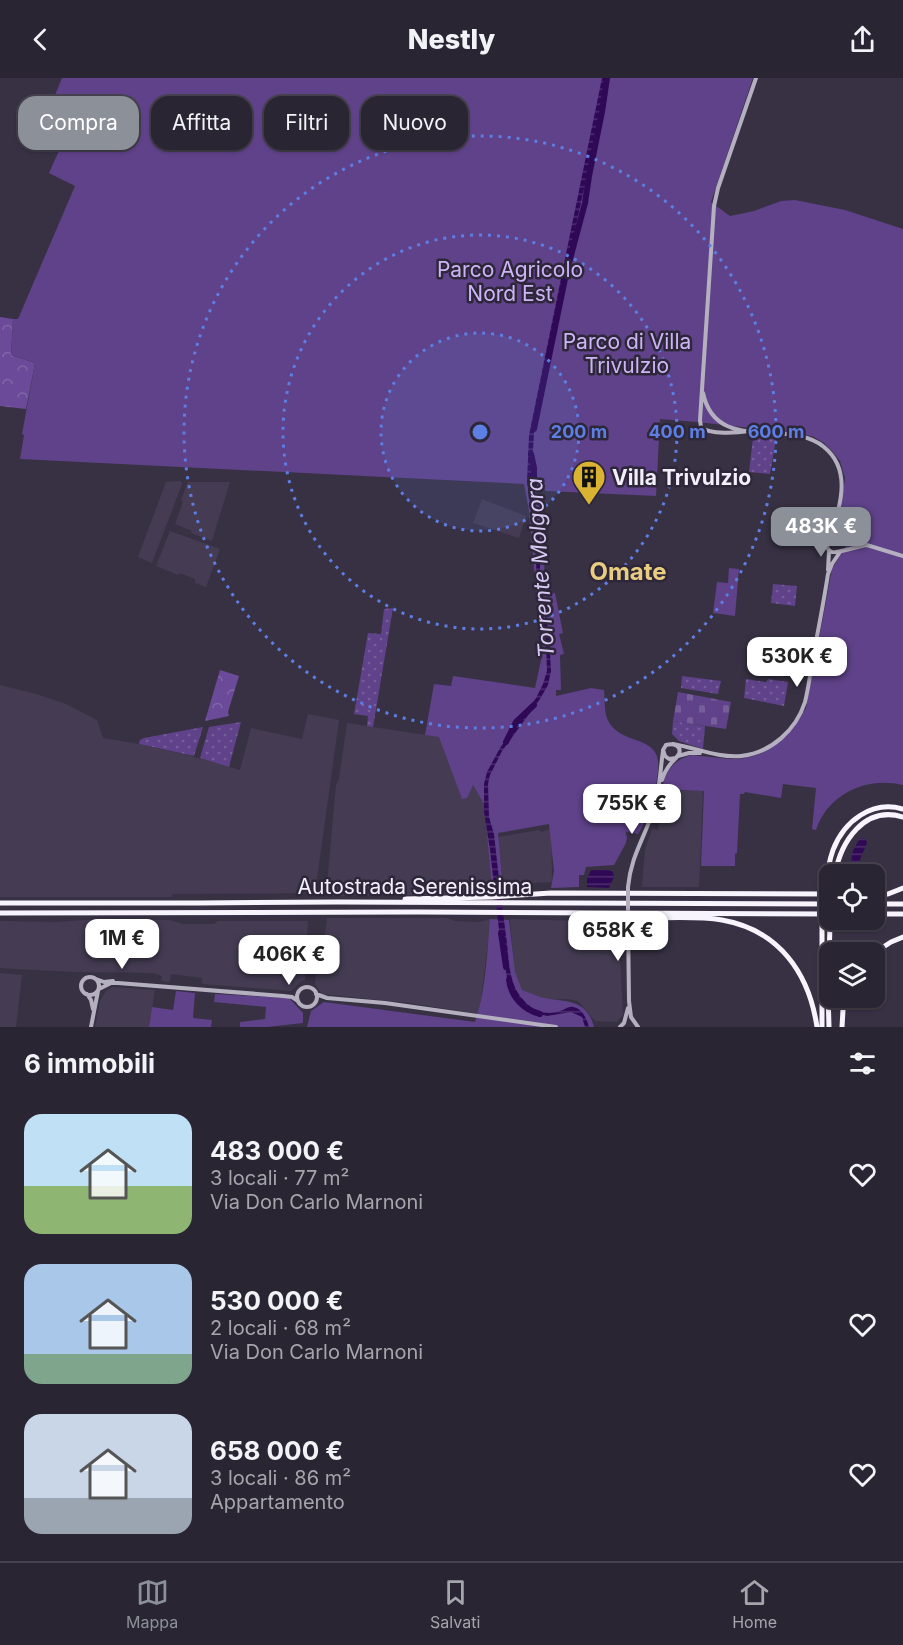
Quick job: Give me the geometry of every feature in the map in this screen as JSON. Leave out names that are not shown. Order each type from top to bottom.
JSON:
[{"type":"highway","points":[[829,864],[832,851],[844,831],[864,813],[878,807],[892,806],[903,809]]},
{"type":"highway","points":[[837,864],[842,848],[860,826],[884,814],[903,817]]},
{"type":"highway","points":[[885,894],[903,888]]},
{"type":"highway","points":[[491,900],[505,896],[562,893],[819,894]]},
{"type":"highway","name":"Autostrada Serenissima","points":[[0,902],[199,903],[491,900],[505,903],[819,904]]},
{"type":"highway","points":[[885,904],[903,904]]},
{"type":"highway","name":"Autostrada Serenissima","points":[[0,913],[819,914]]},
{"type":"highway","points":[[636,913],[647,918],[719,920],[738,924],[762,935],[783,952],[800,972],[808,990],[817,1027]]},
{"type":"highway","points":[[885,914],[903,914]]},
{"type":"highway","points":[[822,930],[822,1027]]},
{"type":"highway","points":[[829,1027],[830,930]]},
{"type":"highway","points":[[885,946],[903,937]]},
{"type":"highway","points":[[842,1027],[843,1008]]},
{"type":"street","points":[[749,431],[711,431],[703,429],[700,424],[712,216],[724,170],[756,78]]},
{"type":"street","points":[[702,384],[705,400],[716,426],[711,431]]},
{"type":"street","points":[[660,786],[663,751],[668,744],[707,753],[728,756],[743,755],[755,753],[777,741],[793,725],[802,710],[806,697],[828,574],[827,544],[841,494],[841,474],[836,461],[817,441],[729,427],[706,416],[700,424]]},
{"type":"street","points":[[828,574],[844,544],[840,537],[838,511]]},
{"type":"street","points":[[829,539],[834,536],[840,537],[903,556]]},
{"type":"street","points":[[849,548],[856,542]]},
{"type":"street","points":[[829,550],[834,553],[867,545]]},
{"type":"street","points":[[637,1026],[631,1017],[629,1001],[628,887],[634,856],[653,813],[666,770],[677,757],[679,749],[673,744]]},
{"type":"street","points":[[663,751],[668,759],[691,753],[707,753]]},
{"type":"street","points":[[93,1013],[92,1002],[81,987],[83,980],[90,976],[105,982],[118,981],[183,987]]},
{"type":"street","points":[[91,1027],[99,984],[96,979]]},
{"type":"street","points":[[87,994],[92,994],[114,983],[292,997],[306,1007],[321,1000],[335,999]]},
{"type":"street","points":[[283,996],[308,987],[322,997],[385,1003],[556,1027]]},
{"type":"street","points":[[298,1001],[299,991]]},
{"type":"street","points":[[315,1002],[316,994]]},
{"type":"street","points":[[621,1026],[629,1001]]},
{"type":"street","points":[[621,1026],[629,1022],[637,1026]]},
{"type":"shaded area","points":[[181,481],[182,484],[152,563],[138,557],[166,482]]},
{"type":"shaded area","points":[[188,482],[230,482],[212,541],[175,524]]},
{"type":"shaded area","points":[[482,499],[526,516],[519,538],[473,523]]},
{"type":"shaded area","points":[[170,531],[220,549],[206,587],[195,583],[195,579],[156,566]]},
{"type":"shaded area","points":[[0,685],[66,704],[97,720],[103,738],[191,756],[240,770],[251,728],[302,739],[308,714],[339,720],[315,893],[173,894],[171,897],[0,897]]},
{"type":"shaded area","points":[[347,723],[439,737],[484,804],[492,888],[485,888],[485,894],[326,896],[336,785],[339,779]]},
{"type":"shaded area","points":[[664,790],[703,791],[699,887],[642,887],[645,850],[652,829],[658,830]]},
{"type":"shaded area","points":[[551,829],[552,882],[503,885],[498,837]]},
{"type":"shaded area","points":[[327,918],[447,918],[455,921],[478,922],[491,919],[479,1014],[409,1003],[322,994],[315,984]]},
{"type":"shaded area","points":[[100,919],[170,920],[183,924],[214,924],[218,921],[308,921],[305,980],[291,991],[202,984],[202,978],[171,974],[170,982],[161,981],[162,976],[153,973],[0,968],[0,921],[57,922]]},
{"type":"shaded area","points":[[510,919],[618,922],[623,1015],[617,1022],[595,1021],[578,1001],[531,1000],[515,980]]},
{"type":"shaded area","points":[[0,973],[22,975],[16,1027],[0,1027]]},
{"type":"shaded area","points":[[113,987],[155,990],[149,1027],[95,1027],[100,1001],[106,991]]},
{"type":"green space","name":"Parco Agricolo Nord Est","points":[[62,78],[753,78],[711,202],[730,216],[754,211],[781,201],[795,200],[845,210],[903,229],[903,785],[876,783],[851,790],[830,806],[816,830],[812,829],[816,788],[783,784],[781,798],[745,792],[740,794],[735,866],[701,866],[704,791],[665,787],[664,779],[681,759],[692,755],[730,759],[755,756],[766,751],[784,737],[806,708],[832,569],[845,548],[840,516],[845,478],[840,461],[824,443],[814,437],[660,419],[656,496],[546,491],[543,488],[537,488],[546,594],[555,593],[563,633],[559,634],[564,654],[560,655],[561,690],[556,690],[556,696],[591,688],[604,690],[606,715],[612,727],[627,737],[644,743],[656,753],[658,768],[656,786],[654,786],[647,817],[638,834],[626,832],[626,843],[614,865],[586,867],[584,875],[579,875],[579,887],[551,888],[554,871],[549,824],[498,833],[503,889],[492,888],[484,804],[473,785],[467,798],[462,799],[439,737],[425,735],[434,684],[451,686],[453,676],[535,688],[543,651],[543,629],[537,602],[529,511],[524,484],[20,459],[24,435],[22,434],[35,363],[11,355],[13,319],[18,319],[75,186],[49,173],[59,150],[139,150],[139,96],[55,95]]},
{"type":"green space","points":[[0,317],[13,319],[11,355],[35,363],[26,409],[0,406]]},
{"type":"green space","points":[[753,438],[776,439],[770,474],[749,472]]},
{"type":"green space","points":[[804,514],[831,518],[827,535],[816,541],[802,543]]},
{"type":"green space","points":[[729,568],[739,569],[735,616],[713,613],[717,582],[728,583]]},
{"type":"green space","points":[[773,584],[797,586],[795,606],[771,603]]},
{"type":"green space","points":[[393,608],[373,727],[367,726],[368,716],[354,714],[368,633],[381,634],[384,609]]},
{"type":"green space","points":[[220,670],[239,676],[228,712],[229,716],[205,721]]},
{"type":"green space","points":[[682,676],[721,681],[718,694],[681,688]]},
{"type":"green space","points":[[746,679],[788,682],[784,706],[744,698]]},
{"type":"green space","points":[[678,692],[731,702],[726,729],[673,721]]},
{"type":"green space","points":[[673,721],[705,726],[703,749],[679,741],[672,734]]},
{"type":"green space","points":[[241,722],[229,767],[200,758],[209,727]]},
{"type":"green space","points":[[203,727],[194,756],[139,744],[144,738]]},
{"type":"green space","points":[[490,919],[509,920],[515,972],[522,990],[540,997],[566,1001],[580,1006],[590,1017],[594,1027],[307,1027],[311,1011],[324,1002],[475,1022],[484,984]]},
{"type":"green space","points":[[176,991],[195,993],[193,1018],[212,1020],[211,1027],[149,1027],[152,1007],[173,1010]]},
{"type":"green space","points":[[215,994],[289,998],[303,1013],[303,1023],[240,1027],[240,1022],[265,1019],[266,1007],[214,1002]]},
{"type":"water","name":"Torrente Molgora","points":[[602,78],[608,78],[535,420],[532,463],[535,483],[534,508],[540,539],[540,573],[549,637],[551,671],[548,685],[502,751],[488,784],[489,817],[494,834],[509,964],[516,990],[524,1001],[538,1011],[548,1013],[571,1007],[579,1009],[589,1027],[585,1027],[582,1017],[571,1012],[547,1016],[532,1012],[521,1004],[511,988],[507,978],[499,930],[484,812],[484,784],[487,772],[500,748],[536,698],[547,671],[546,641],[537,583],[535,541],[527,482],[529,435]]},
{"type":"water","points":[[861,838],[866,839],[867,843],[859,862],[854,864],[852,859],[855,846]]},
{"type":"water","points":[[591,870],[613,872],[614,877],[609,888],[587,887],[587,879]]},
{"type":"waterway","name":"Torrente Molgora","points":[[534,429],[566,274],[585,203],[607,78]]},
{"type":"waterway","name":"Torrente Molgora","points":[[531,454],[534,489]]},
{"type":"waterway","name":"Torrente Molgora","points":[[506,742],[516,722],[534,705]]},
{"type":"waterway","name":"Torrente Molgora","points":[[501,933],[506,967]]},
{"type":"waterway","name":"Torrente Molgora","points":[[509,980],[512,992],[519,1002],[540,1014]]},
{"type":"place","name":"Villa Trivulzio","points":[[589,506]]},
{"type":"district","name":"Omate","points":[[628,571]]},
{"type":"park label","name":"Parco di Villa Trivulzio","points":[[627,353]]}]
